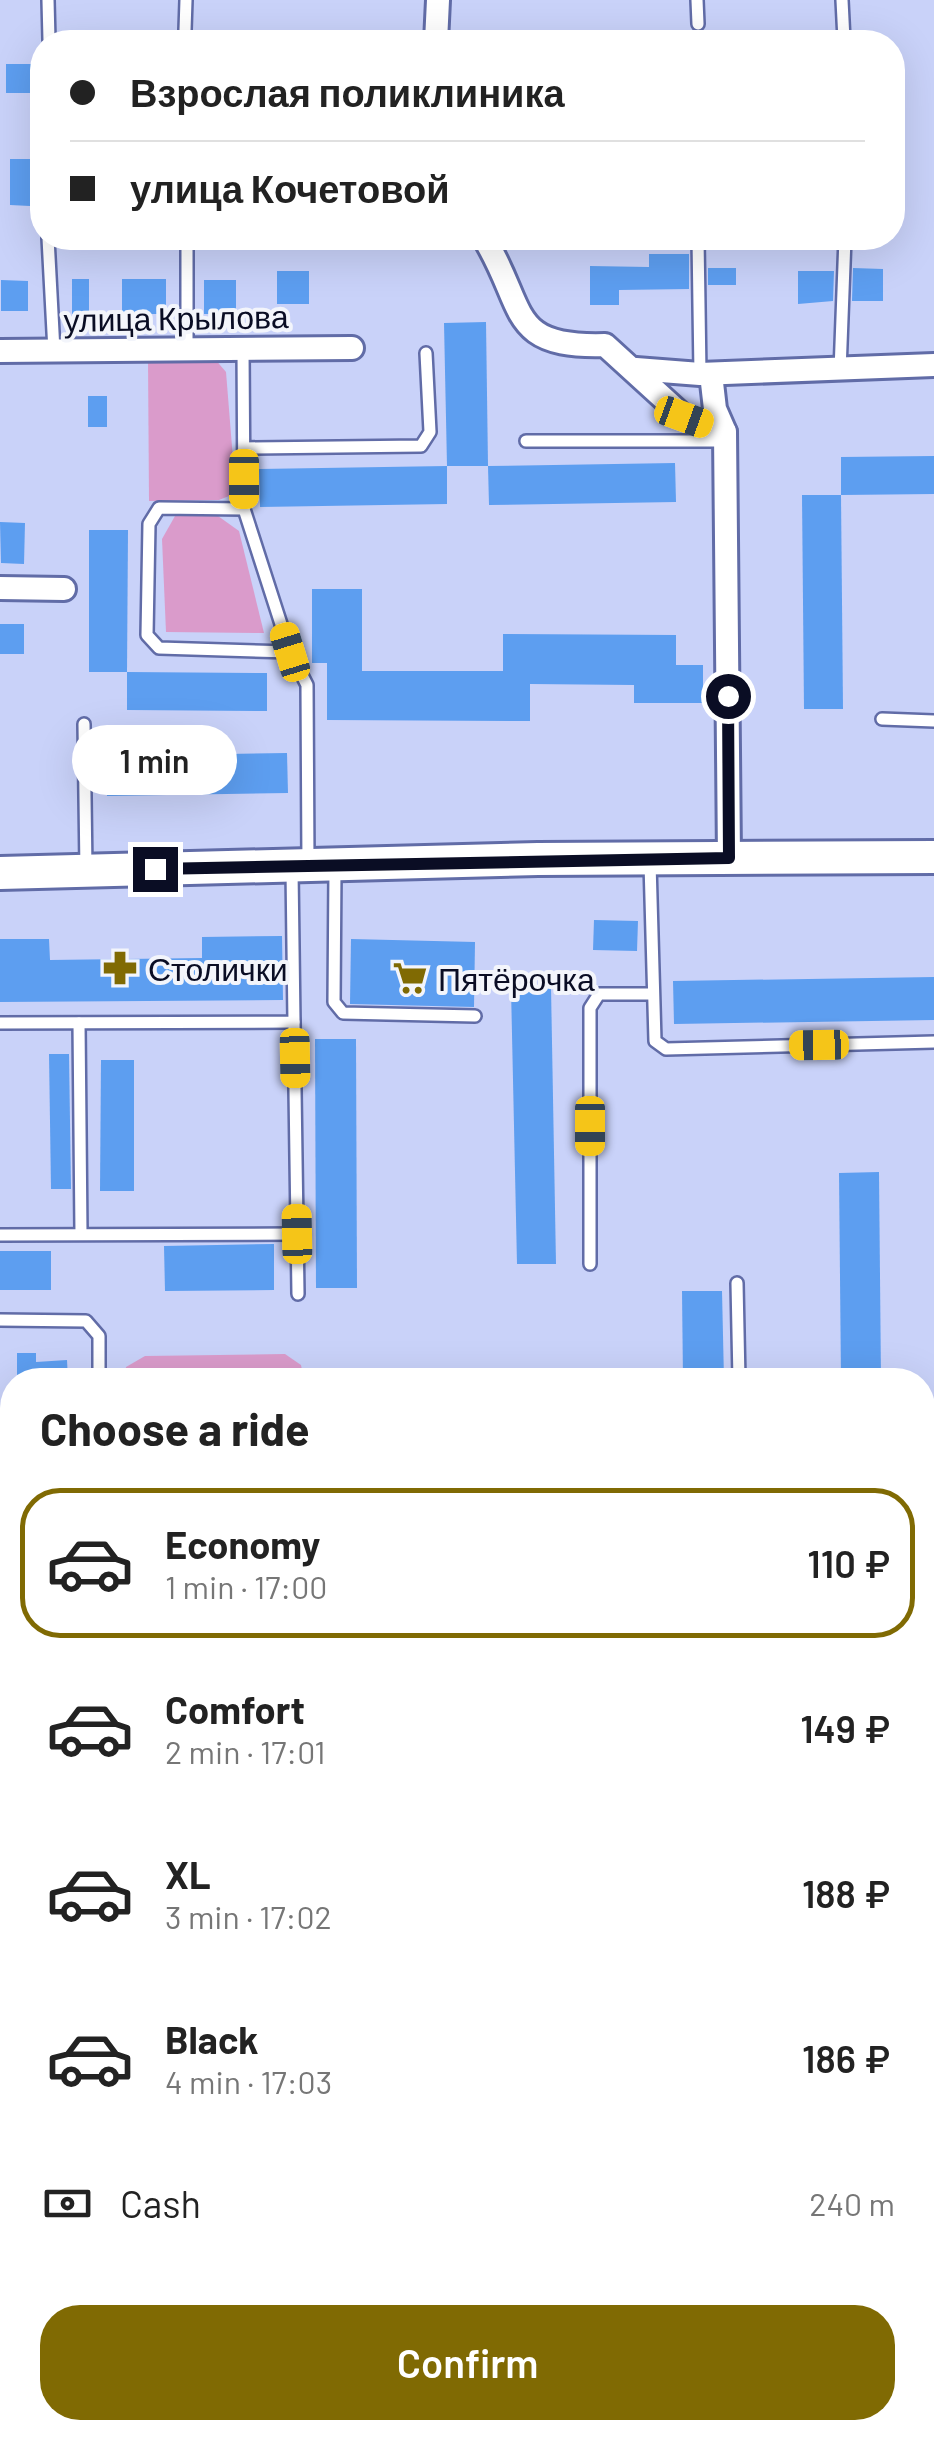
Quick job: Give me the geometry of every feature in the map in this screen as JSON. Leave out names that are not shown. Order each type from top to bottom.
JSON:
[{"type":"main road","points":[[0,872],[934,856]]},
{"type":"street","points":[[437,30],[438,0]]},
{"type":"street","points":[[490,250],[535,335],[561,346],[605,344],[684,417],[725,436]]},
{"type":"street","name":"улица Крылова","points":[[0,351],[352,348]]},
{"type":"street","points":[[636,369],[706,374],[934,365]]},
{"type":"street","points":[[706,374],[725,436],[729,858]]},
{"type":"street","points":[[0,588],[64,589]]},
{"type":"lane","points":[[48,0],[50,30]]},
{"type":"lane","points":[[185,30],[186,0]]},
{"type":"lane","points":[[697,0],[698,24]]},
{"type":"lane","points":[[842,0],[844,30]]},
{"type":"lane","points":[[49,250],[54,351]]},
{"type":"lane","points":[[187,250],[187,350]]},
{"type":"lane","points":[[699,250],[706,374]]},
{"type":"lane","points":[[840,371],[845,250]]},
{"type":"lane","points":[[244,349],[244,510],[290,652],[307,685],[311,865],[294,1022],[298,1294]]},
{"type":"lane","points":[[244,448],[421,446],[430,432],[426,352]]},
{"type":"lane","points":[[526,441],[725,436]]},
{"type":"lane","points":[[244,510],[159,508],[149,524],[148,635],[159,648],[290,652]]},
{"type":"lane","points":[[882,719],[934,720]]},
{"type":"lane","points":[[84,724],[86,871]]},
{"type":"lane","points":[[650,859],[654,1042],[666,1049],[934,1042]]},
{"type":"lane","points":[[311,865],[334,1002],[343,1014],[475,1016]]},
{"type":"lane","points":[[590,1264],[590,1008],[599,994],[653,994]]},
{"type":"lane","points":[[79,1022],[80,1234]]},
{"type":"lane","points":[[0,1023],[294,1022]]},
{"type":"lane","points":[[0,1235],[297,1234]]},
{"type":"lane","points":[[737,1283],[739,1368]]},
{"type":"lane","points":[[0,1320],[86,1322],[99,1336],[99,1368]]},
{"type":"shaded area","points":[[214,358],[226,372],[235,484],[229,496],[219,500],[149,501],[148,359]]},
{"type":"shaded area","points":[[175,516],[218,516],[239,531],[264,633],[166,632],[162,539]]},
{"type":"shaded area","points":[[285,1354],[302,1368],[126,1368],[145,1356]]},
{"type":"building","points":[[6,64],[30,64],[30,93],[6,93]]},
{"type":"building","points":[[10,159],[30,159],[30,206],[10,205]]},
{"type":"building","points":[[649,254],[689,254],[689,289],[619,290],[619,305],[590,305],[590,266],[649,267]]},
{"type":"building","points":[[708,268],[736,268],[736,285],[708,285]]},
{"type":"building","points":[[853,268],[883,269],[883,301],[852,301]]},
{"type":"building","points":[[277,271],[309,271],[309,304],[277,304]]},
{"type":"building","points":[[798,271],[834,271],[833,301],[798,304]]},
{"type":"building","points":[[72,279],[89,279],[89,314],[72,314]]},
{"type":"building","points":[[122,279],[166,279],[166,314],[122,314]]},
{"type":"building","points":[[1,280],[28,281],[28,311],[1,311]]},
{"type":"building","points":[[204,280],[236,280],[236,314],[204,314]]},
{"type":"building","points":[[486,322],[488,466],[447,466],[444,323]]},
{"type":"building","points":[[88,396],[107,396],[107,427],[88,427]]},
{"type":"building","points":[[934,456],[934,494],[841,495],[841,457]]},
{"type":"building","points":[[675,463],[676,502],[489,505],[488,466]]},
{"type":"building","points":[[447,466],[447,504],[260,507],[259,469]]},
{"type":"building","points":[[802,495],[841,495],[843,709],[804,709]]},
{"type":"building","points":[[0,522],[25,523],[24,564],[1,563]]},
{"type":"building","points":[[89,530],[128,530],[127,672],[89,672]]},
{"type":"building","points":[[312,589],[362,589],[362,671],[503,671],[503,634],[676,635],[676,665],[703,665],[703,703],[634,703],[634,685],[530,684],[530,721],[327,720],[327,663],[312,663]]},
{"type":"building","points":[[0,624],[24,624],[24,654],[0,654]]},
{"type":"building","points":[[127,672],[267,673],[267,711],[127,710]]},
{"type":"building","points":[[287,753],[288,793],[107,796],[106,756]]},
{"type":"building","points":[[594,920],[638,921],[637,951],[593,950]]},
{"type":"building","points":[[282,936],[283,1000],[0,1002],[0,939],[49,939],[50,960],[202,958],[202,937]]},
{"type":"building","points":[[351,939],[475,942],[474,1007],[350,1004]]},
{"type":"building","points":[[934,977],[934,1020],[674,1024],[673,981]]},
{"type":"building","points":[[551,987],[556,1264],[517,1264],[511,988]]},
{"type":"building","points":[[315,1039],[356,1039],[357,1288],[316,1288]]},
{"type":"building","points":[[49,1054],[69,1054],[71,1189],[51,1189]]},
{"type":"building","points":[[101,1060],[134,1060],[134,1191],[100,1191]]},
{"type":"building","points":[[879,1172],[881,1368],[841,1368],[839,1173]]},
{"type":"building","points":[[274,1244],[274,1290],[165,1291],[164,1246]]},
{"type":"building","points":[[0,1251],[51,1251],[51,1290],[0,1290]]},
{"type":"building","points":[[682,1291],[722,1291],[724,1368],[683,1368]]},
{"type":"building","points":[[17,1353],[36,1353],[36,1362],[67,1360],[67,1368],[17,1368]]},
{"type":"place","name":"Столички","points":[[120,968]]},
{"type":"place","name":"Пятёрочка","points":[[410,978]]},
{"type":"route","points":[[155,869],[729,858],[728,696]]}]
